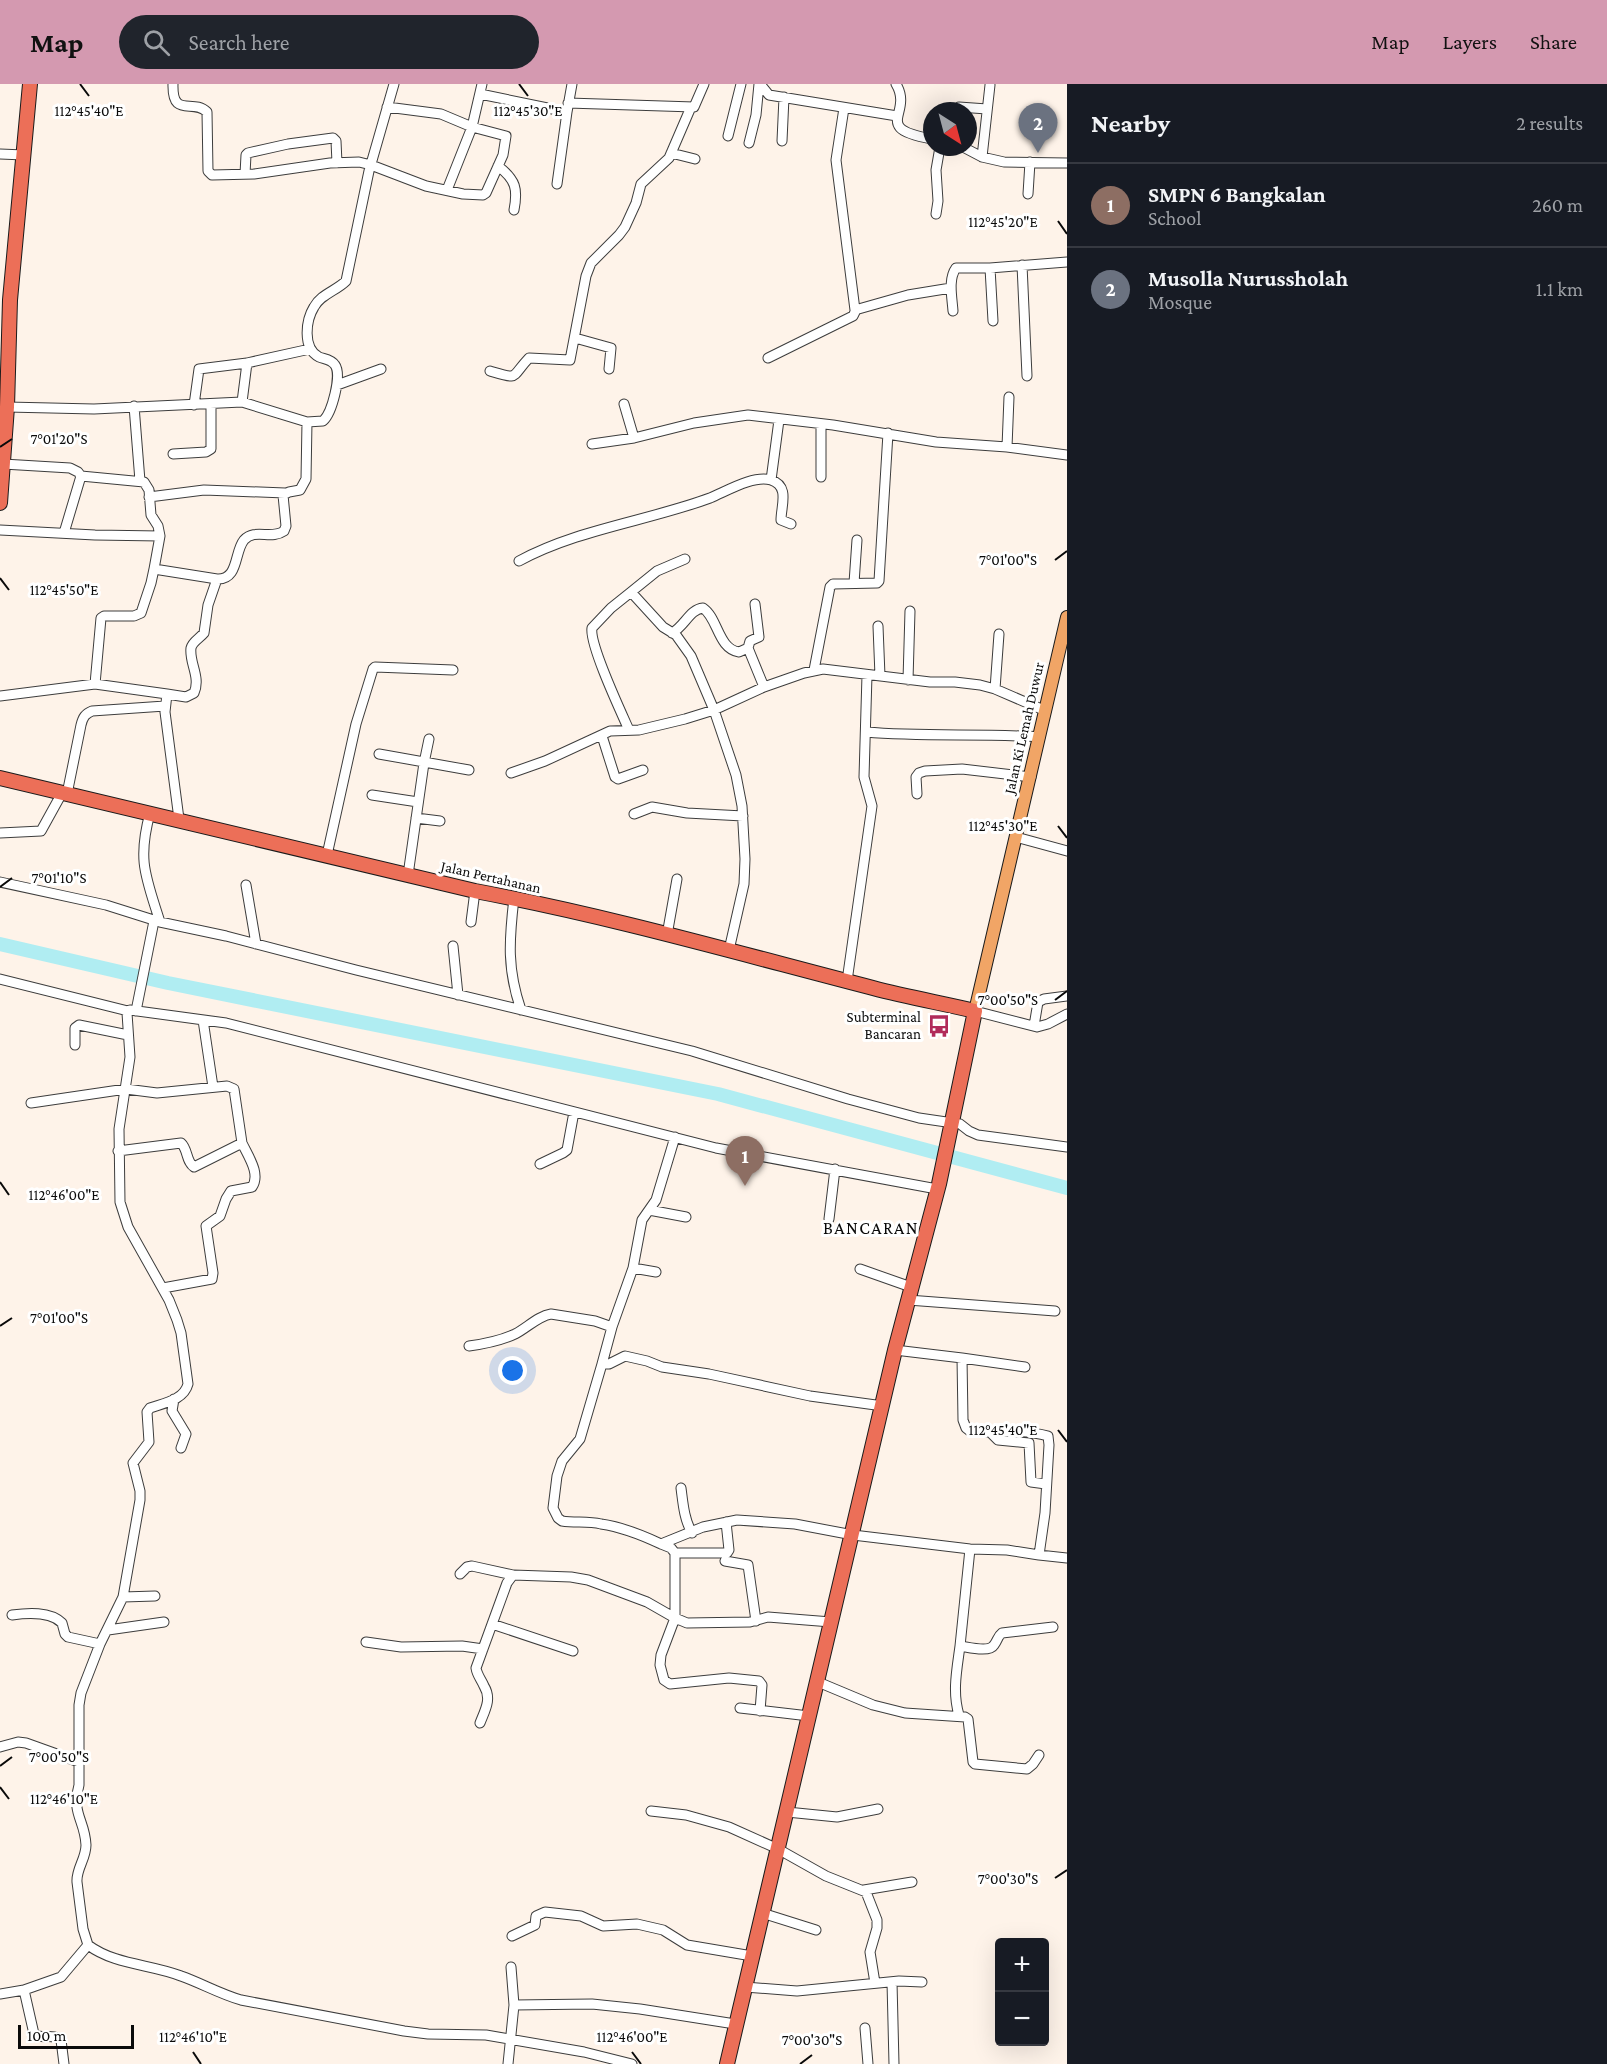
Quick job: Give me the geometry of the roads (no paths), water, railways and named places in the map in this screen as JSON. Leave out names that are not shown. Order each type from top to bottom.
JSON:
[{"type":"highway","points":[[0,503],[7,407],[10,300],[30,84]]},
{"type":"highway","name":"Jalan Pertahanan","points":[[0,778],[475,891],[514,898],[975,1011]]},
{"type":"highway","name":"Jalan Ki Lemah Duwur","points":[[727,2064],[909,1293],[938,1186],[975,1011]]},
{"type":"main road","name":"Jalan Ki Lemah Duwur","points":[[975,1011],[1067,616]]},
{"type":"street","points":[[173,84],[172,97],[175,101],[186,107],[201,108],[207,112],[210,174],[214,176],[359,162],[426,186],[463,194],[483,195],[489,188],[503,155],[506,136],[472,127],[441,114],[387,107]]},
{"type":"street","points":[[7,407],[94,409],[242,402],[307,422],[317,423],[327,418],[337,385],[337,369],[331,361],[317,356],[310,349],[307,334],[312,309],[323,296],[346,281],[371,165],[393,84]]},
{"type":"street","points":[[447,190],[472,127],[482,84]]},
{"type":"street","points":[[557,184],[572,84]]},
{"type":"street","points":[[480,94],[568,107],[691,107],[696,105],[704,84]]},
{"type":"street","points":[[728,136],[741,84]]},
{"type":"street","points":[[759,84],[769,95],[897,116]]},
{"type":"street","points":[[749,143],[756,115],[759,84]]},
{"type":"street","points":[[896,84],[901,98],[897,116],[899,126],[904,132],[923,137]]},
{"type":"street","points":[[982,157],[990,85]]},
{"type":"street","points":[[782,141],[784,97]]},
{"type":"street","points":[[490,370],[511,377],[529,358],[569,361],[586,276],[591,263],[625,227],[636,203],[641,184],[661,167],[671,153],[691,107]]},
{"type":"street","points":[[768,358],[853,316],[856,310],[836,160],[844,108]]},
{"type":"street","points":[[977,109],[987,109]]},
{"type":"street","points":[[245,174],[248,153],[288,144],[333,138],[336,141],[337,163]]},
{"type":"street","points":[[671,153],[695,159]]},
{"type":"street","points":[[0,154],[24,155]]},
{"type":"street","points":[[977,154],[1004,162],[1067,163]]},
{"type":"street","points":[[936,214],[939,201],[936,170],[938,156]]},
{"type":"street","points":[[1028,194],[1029,162]]},
{"type":"street","points":[[498,166],[508,174],[517,191],[514,210]]},
{"type":"street","points":[[953,311],[951,288],[953,272],[956,268],[990,268],[1067,262]]},
{"type":"street","points":[[1022,264],[1027,376]]},
{"type":"street","points":[[990,268],[993,321]]},
{"type":"street","points":[[856,310],[908,295],[951,288]]},
{"type":"street","points":[[575,338],[611,348],[609,369]]},
{"type":"street","points":[[195,405],[199,369],[247,363],[310,349]]},
{"type":"street","points":[[242,402],[247,363]]},
{"type":"street","points":[[337,385],[381,369]]},
{"type":"street","points":[[1007,447],[1009,397]]},
{"type":"street","points":[[624,404],[634,438]]},
{"type":"street","points":[[173,454],[206,452],[211,449],[212,405]]},
{"type":"street","points":[[134,406],[140,482]]},
{"type":"street","points":[[592,444],[634,438],[694,423],[748,415],[936,442],[1007,447],[1067,455]]},
{"type":"street","points":[[771,480],[779,420]]},
{"type":"street","points":[[149,497],[204,490],[285,493],[300,490],[306,479],[307,422]]},
{"type":"street","points":[[821,424],[821,477]]},
{"type":"street","points":[[814,670],[830,587],[833,584],[877,583],[879,581],[888,434]]},
{"type":"street","points":[[3,464],[70,468],[81,476],[144,482],[148,486],[151,515],[158,526],[160,536],[151,583],[141,613],[134,616],[104,616],[101,618],[95,684]]},
{"type":"street","points":[[64,533],[81,476]]},
{"type":"street","points":[[519,561],[571,540],[692,504],[739,484],[771,480],[783,490],[781,520],[791,524]]},
{"type":"street","points":[[154,569],[224,579],[231,574],[241,544],[250,535],[275,536],[284,531],[286,526],[283,500],[285,493]]},
{"type":"street","points":[[0,530],[160,536]]},
{"type":"street","points":[[854,583],[856,540]]},
{"type":"street","points":[[629,730],[598,656],[591,632],[592,628],[610,608],[657,571],[684,558]]},
{"type":"street","points":[[0,696],[95,684],[189,696],[196,689],[191,648],[204,633],[208,605],[218,579]]},
{"type":"street","points":[[631,592],[663,627],[680,640],[696,664],[736,775],[743,816],[745,859],[744,884],[729,950]]},
{"type":"street","points":[[755,604],[759,636],[750,641],[748,648],[764,687]]},
{"type":"street","points":[[672,633],[682,626],[693,612],[703,608],[710,615],[718,633],[731,649],[739,652],[748,648]]},
{"type":"street","points":[[908,680],[910,611]]},
{"type":"street","points":[[878,626],[880,676]]},
{"type":"street","points":[[995,689],[999,634]]},
{"type":"street","points":[[327,855],[356,724],[373,669],[453,670]]},
{"type":"street","points":[[511,773],[545,761],[613,730],[639,730],[664,725],[714,710],[764,687],[814,670],[823,669],[930,682],[956,682],[995,689],[1046,711]]},
{"type":"street","points":[[847,981],[872,806],[864,783],[867,675]]},
{"type":"street","points":[[167,694],[165,706],[179,819]]},
{"type":"street","points":[[0,833],[41,831],[65,794],[83,717],[86,713],[165,706]]},
{"type":"street","points":[[866,732],[999,734],[1040,737]]},
{"type":"street","points":[[602,736],[615,777],[622,779],[643,770]]},
{"type":"street","points":[[408,875],[429,739]]},
{"type":"street","points":[[379,754],[424,764],[469,770]]},
{"type":"street","points":[[917,794],[916,777],[925,771],[962,769],[1031,777]]},
{"type":"street","points":[[372,795],[418,802]]},
{"type":"street","points":[[634,814],[652,807],[687,813],[743,816]]},
{"type":"street","points":[[150,813],[144,835],[143,869],[157,921],[128,1035],[130,1057],[118,1151],[120,1202],[128,1227],[163,1288],[181,1333],[188,1376],[186,1390],[174,1399],[150,1408],[147,1412],[149,1442],[133,1463],[140,1500],[123,1597],[100,1644],[79,1705],[80,1785],[76,1796],[76,1812],[83,1826],[86,1846],[77,1882],[83,1929],[88,1945],[103,1954],[182,1976],[241,2000],[404,2031],[510,2039],[584,2052],[632,2064]]},
{"type":"street","points":[[416,818],[440,821]]},
{"type":"street","points":[[1016,837],[1067,851]]},
{"type":"street","points":[[667,935],[676,879]]},
{"type":"street","points":[[0,882],[106,905],[157,921],[692,1051],[848,1099],[919,1118],[951,1125],[960,1124],[978,1135],[1067,1147]]},
{"type":"street","points":[[246,885],[256,944]]},
{"type":"street","points":[[471,922],[475,891]]},
{"type":"street","points":[[514,898],[510,960],[513,984],[521,1010]]},
{"type":"street","points":[[453,946],[458,995]]},
{"type":"street","points":[[0,979],[134,1008],[226,1023],[398,1065],[716,1148],[938,1186]]},
{"type":"street","points":[[1034,1026],[1038,1002],[1067,996]]},
{"type":"street","points":[[975,1011],[1034,1026],[1048,1024],[1067,1014]]},
{"type":"street","points":[[203,1020],[213,1087]]},
{"type":"street","points":[[75,1045],[75,1028],[83,1024],[128,1035]]},
{"type":"street","points":[[31,1103],[126,1089],[157,1093],[227,1086],[234,1089],[242,1143],[254,1169],[256,1180],[252,1187],[231,1191],[220,1216],[206,1226],[214,1276],[206,1281],[163,1288]]},
{"type":"street","points":[[540,1164],[567,1150],[574,1112]]},
{"type":"street","points":[[675,1137],[656,1200],[642,1220],[633,1268],[612,1327],[580,1439],[562,1461],[557,1476],[553,1508],[554,1513],[562,1521],[598,1523],[617,1527],[671,1548],[675,1553],[675,1618],[661,1655],[660,1665],[666,1683],[729,1678],[759,1681],[762,1684],[760,1712]]},
{"type":"street","points":[[118,1151],[181,1143],[190,1165],[194,1167],[242,1143]]},
{"type":"street","points":[[829,1219],[835,1169]]},
{"type":"street","points":[[649,1210],[686,1217]]},
{"type":"street","points":[[633,1268],[656,1272]]},
{"type":"street","points":[[860,1269],[909,1293],[1055,1311]]},
{"type":"street","points":[[469,1346],[513,1335],[545,1315],[551,1314],[596,1321],[612,1327]]},
{"type":"street","points":[[896,1350],[1025,1367]]},
{"type":"street","points":[[602,1364],[609,1364],[626,1356],[662,1367],[709,1374],[810,1396],[883,1406]]},
{"type":"street","points":[[962,1358],[964,1425],[971,1432],[1022,1431],[1047,1436],[1049,1445],[1039,1555]]},
{"type":"street","points":[[174,1399],[172,1412],[186,1434],[181,1448]]},
{"type":"street","points":[[990,1432],[998,1440],[1029,1443],[1030,1479],[1034,1483],[1046,1484]]},
{"type":"street","points":[[681,1488],[684,1512],[692,1533]]},
{"type":"street","points":[[661,1544],[703,1527],[726,1521],[743,1520],[795,1524],[853,1535],[1067,1558]]},
{"type":"street","points":[[675,1553],[727,1553],[729,1550],[726,1521]]},
{"type":"street","points":[[959,1715],[955,1685],[970,1548]]},
{"type":"street","points":[[725,1561],[748,1565],[756,1621]]},
{"type":"street","points":[[460,1574],[467,1567],[472,1566],[513,1575],[571,1577],[588,1580],[647,1602],[682,1622],[756,1621],[768,1617],[831,1622]]},
{"type":"street","points":[[480,1723],[488,1699],[486,1688],[476,1671],[507,1583],[513,1575]]},
{"type":"street","points":[[123,1597],[155,1596]]},
{"type":"street","points":[[12,1615],[27,1613],[53,1617],[62,1623],[64,1634],[68,1637],[100,1644]]},
{"type":"street","points":[[108,1630],[164,1622]]},
{"type":"street","points":[[492,1624],[573,1651]]},
{"type":"street","points":[[960,1646],[989,1649],[994,1646],[998,1636],[1002,1633],[1053,1627]]},
{"type":"street","points":[[366,1642],[401,1647],[462,1646],[483,1649]]},
{"type":"street","points":[[819,1682],[873,1705],[904,1713],[959,1715],[968,1719],[974,1763],[1027,1769],[1034,1764],[1039,1755]]},
{"type":"street","points":[[740,1708],[809,1716]]},
{"type":"street","points":[[0,1748],[18,1742],[26,1743],[79,1762]]},
{"type":"street","points":[[787,1812],[837,1817],[878,1809]]},
{"type":"street","points":[[651,1811],[669,1812],[711,1821],[778,1849],[826,1876],[864,1890],[912,1882]]},
{"type":"street","points":[[864,1890],[877,1920],[876,1936],[870,1952],[875,1983]]},
{"type":"street","points":[[512,1936],[535,1925],[536,1916],[541,1913],[556,1913],[581,1916],[603,1926],[637,1924],[663,1930],[687,1945],[752,1956]]},
{"type":"street","points":[[762,1913],[816,1930]]},
{"type":"street","points":[[0,1994],[24,1990],[61,1977],[88,1945]]},
{"type":"street","points":[[508,2064],[514,2005],[511,1967]]},
{"type":"street","points":[[891,1982],[894,2064]]},
{"type":"street","points":[[744,1987],[797,1991],[875,1983],[922,1982]]},
{"type":"street","points":[[24,1990],[34,2034],[38,2037],[53,2036],[61,2040],[64,2064]]},
{"type":"street","points":[[514,2005],[592,2004],[735,2024]]},
{"type":"street","points":[[865,2028],[868,2064]]},
{"type":"waterway","points":[[0,944],[168,983],[718,1094],[1067,1188]]},
{"type":"place","name":"Musolla Nurussholah","points":[[1038,153]]},
{"type":"place","name":"Subterminal Bancaran","points":[[939,1026]]},
{"type":"place","name":"SMPN 6 Bangkalan","points":[[745,1186]]},
{"type":"district","name":"BANCARAN","points":[[871,1228]]}]
